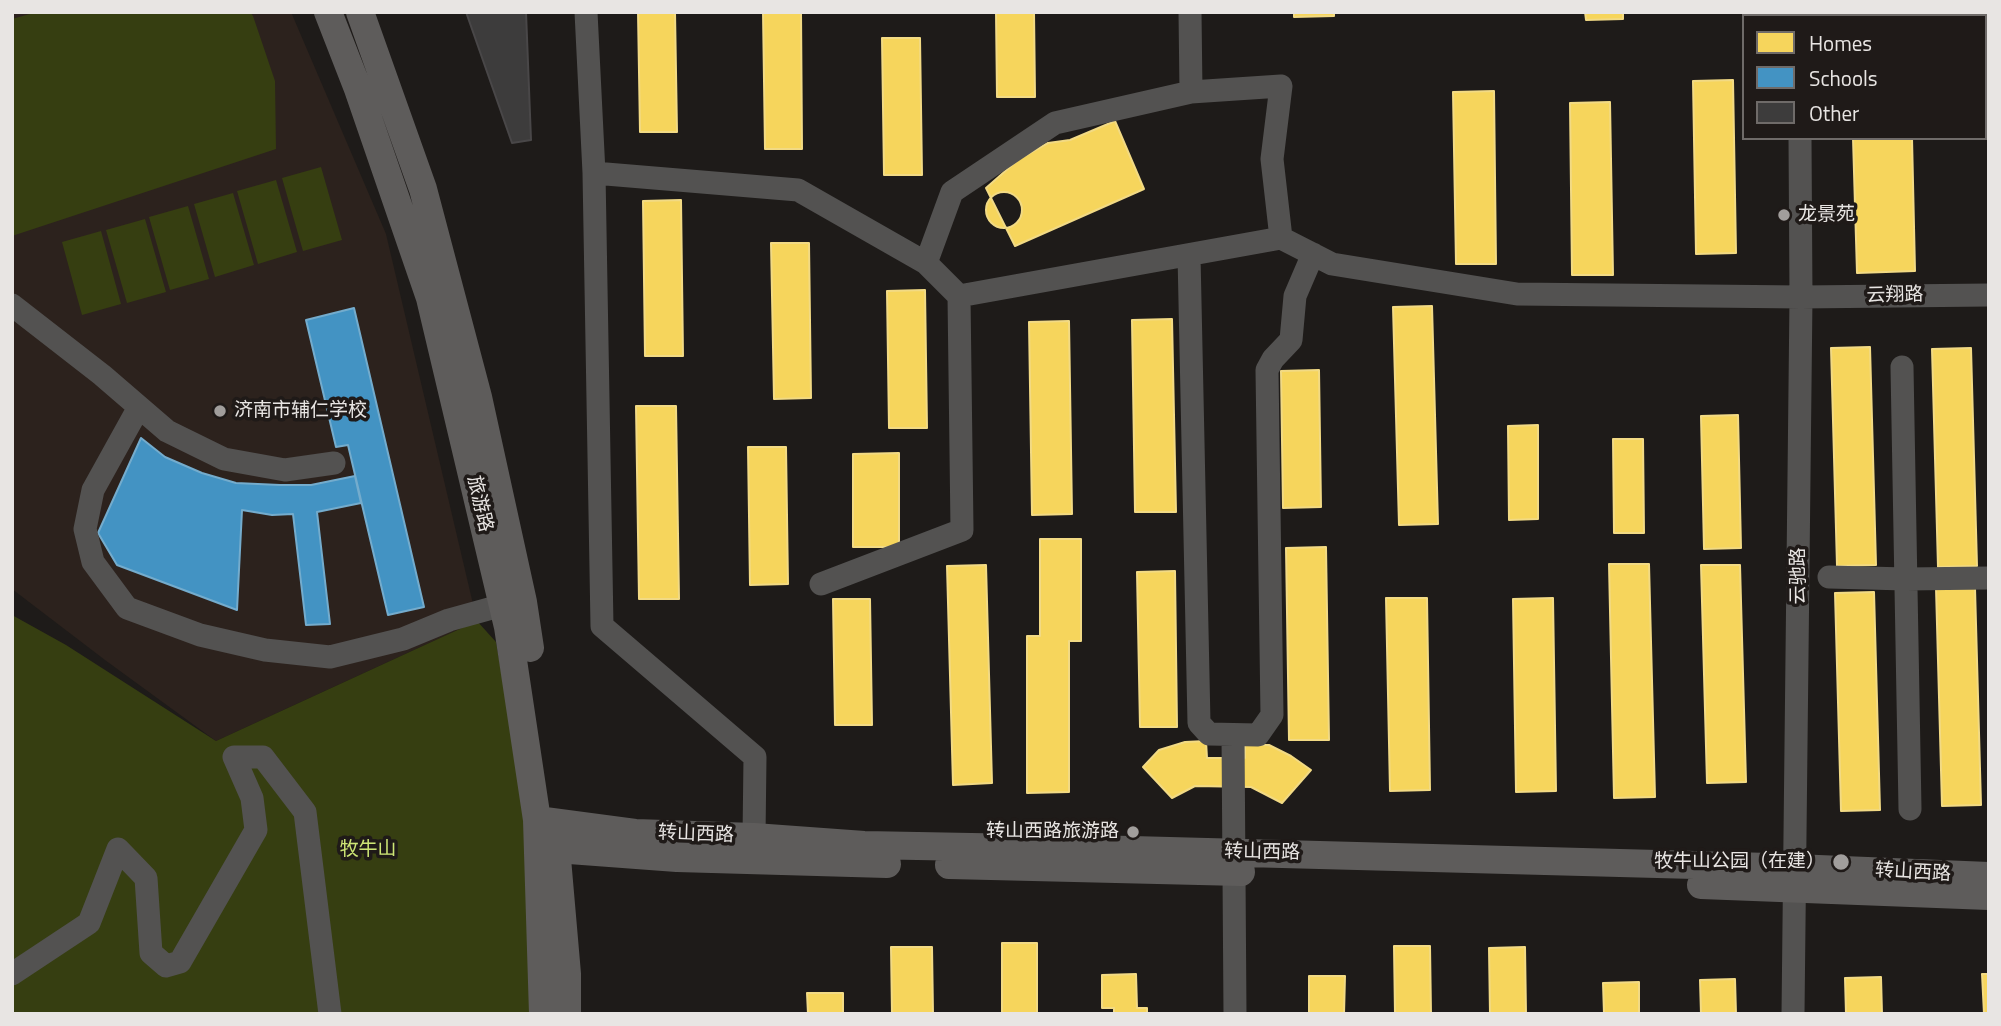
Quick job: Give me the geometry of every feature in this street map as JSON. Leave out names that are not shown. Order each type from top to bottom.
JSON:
[{"type":"main road","name":"旅游路","points":[[328,12],[358,89],[429,298],[503,605],[522,716],[547,836],[543,1014]]},
{"type":"main road","name":"旅游路","points":[[360,12],[423,189],[478,397],[523,602],[547,836],[567,974],[567,1014]]},
{"type":"main road","name":"转山西路","points":[[547,836],[635,833],[754,837],[863,845],[1234,862],[1796,878],[1989,876]]},
{"type":"main road","name":"转山西路","points":[[547,836],[677,859],[1234,862]]},
{"type":"main road","name":"转山西路","points":[[1796,878],[1989,896]]},
{"type":"street","points":[[586,12],[594,173],[602,626],[755,757],[754,837]]},
{"type":"street","points":[[1190,12],[1191,92]]},
{"type":"street","points":[[926,263],[952,192],[1055,123],[1191,92],[1280,86],[1272,159],[1281,238],[959,296]]},
{"type":"street","name":"云驰路","points":[[1793,1014],[1801,297],[1800,140]]},
{"type":"street","points":[[594,173],[798,190],[926,263],[959,296],[962,530],[821,584]]},
{"type":"street","name":"云翔路","points":[[1281,238],[1332,264],[1517,294],[1801,297],[1989,295]]},
{"type":"street","points":[[1189,255],[1199,723],[1209,734],[1258,735],[1272,715],[1266,370],[1291,340],[1295,296],[1313,254]]},
{"type":"street","points":[[12,305],[102,374],[167,431],[224,459],[285,470],[334,463]]},
{"type":"street","points":[[1902,367],[1910,808]]},
{"type":"street","points":[[139,407],[93,490],[85,529],[93,562],[127,608],[200,635],[265,650],[330,657],[403,639],[449,620],[503,605]]},
{"type":"street","points":[[1829,577],[1989,578]]},
{"type":"street","points":[[1233,735],[1236,1014]]},
{"type":"street","points":[[12,974],[89,923],[118,849],[146,878],[151,953],[166,966],[180,962],[256,830],[251,798],[234,757],[263,757],[305,812],[330,1014]]},
{"type":"shaded area","name":"济南市辅仁学校","points":[[12,12],[291,12],[386,234],[477,621],[216,741],[12,589]]},
{"type":"green space","points":[[37,12],[250,12],[275,81],[276,149],[12,236],[12,19]]},
{"type":"green space","points":[[321,167],[342,240],[303,251],[282,178]]},
{"type":"green space","points":[[276,180],[297,252],[258,264],[237,191]]},
{"type":"green space","points":[[233,193],[254,265],[215,277],[194,204]]},
{"type":"green space","points":[[188,206],[209,279],[170,290],[149,217]]},
{"type":"green space","points":[[145,219],[166,292],[127,303],[106,230]]},
{"type":"green space","points":[[101,231],[121,304],[82,315],[62,242]]},
{"type":"green space","name":"牧牛山","points":[[12,615],[66,645],[216,741],[477,621],[496,642],[531,841],[536,1014],[12,1014]]},
{"type":"building: Homes","points":[[638,12],[675,12],[677,132],[640,132]]},
{"type":"building: Homes","points":[[763,12],[801,12],[802,149],[765,149]]},
{"type":"building: Homes","points":[[996,12],[1034,12],[1035,97],[997,97]]},
{"type":"building: Homes","points":[[1294,12],[1334,12],[1334,16],[1294,17]]},
{"type":"building: Homes","points":[[1585,12],[1623,12],[1623,19],[1586,20]]},
{"type":"building: Homes","points":[[1861,12],[1920,12],[1920,14]]},
{"type":"building: Homes","points":[[882,38],[920,38],[922,175],[884,175]]},
{"type":"building: Homes","points":[[1733,80],[1736,253],[1696,254],[1693,81]]},
{"type":"building: Homes","points":[[1494,91],[1496,264],[1456,264],[1453,92]]},
{"type":"building: Homes","points":[[1610,102],[1613,275],[1572,275],[1570,103]]},
{"type":"building: Homes","points":[[1115,121],[1144,189],[1015,246],[986,188],[1019,159],[1048,143],[1070,140]]},
{"type":"building: Homes","points":[[1853,140],[1912,140],[1915,271],[1857,273]]},
{"type":"building: Homes","points":[[1004,192],[1017,197],[1022,210],[1017,223],[1004,228],[991,223],[986,210],[991,197]]},
{"type":"building: Homes","points":[[681,200],[683,356],[645,356],[643,201]]},
{"type":"building: Homes","points":[[771,243],[809,243],[811,398],[774,399]]},
{"type":"building: Homes","points":[[925,290],[927,428],[889,428],[887,291]]},
{"type":"building: Homes","points":[[1432,306],[1438,524],[1399,525],[1393,307]]},
{"type":"building: Homes","points":[[1172,319],[1176,512],[1135,512],[1132,320]]},
{"type":"building: Homes","points":[[1069,321],[1072,514],[1032,515],[1029,322]]},
{"type":"building: Homes","points":[[1870,347],[1876,565],[1837,566],[1831,348]]},
{"type":"building: Homes","points":[[1971,348],[1977,566],[1938,567],[1932,349]]},
{"type":"building: Homes","points":[[1319,370],[1321,507],[1283,508],[1281,371]]},
{"type":"building: Homes","points":[[636,406],[676,406],[679,599],[639,599]]},
{"type":"building: Homes","points":[[1738,415],[1741,548],[1704,549],[1701,416]]},
{"type":"building: Homes","points":[[1538,425],[1538,519],[1509,520],[1508,426]]},
{"type":"building: Homes","points":[[1613,439],[1643,439],[1644,533],[1614,533]]},
{"type":"building: Homes","points":[[748,447],[786,447],[788,584],[750,585]]},
{"type":"building: Homes","points":[[899,453],[899,547],[853,547],[853,454]]},
{"type":"building: Homes","points":[[1040,539],[1081,539],[1081,641],[1069,641],[1069,792],[1027,793],[1027,636],[1040,636]]},
{"type":"building: Homes","points":[[1326,547],[1329,740],[1289,740],[1286,548]]},
{"type":"building: Homes","points":[[1609,564],[1649,564],[1655,797],[1614,798]]},
{"type":"building: Homes","points":[[986,565],[992,783],[953,785],[947,566]]},
{"type":"building: Homes","points":[[1701,565],[1740,565],[1746,782],[1707,783]]},
{"type":"building: Homes","points":[[1175,571],[1177,727],[1140,727],[1137,572]]},
{"type":"building: Homes","points":[[1936,588],[1975,588],[1981,805],[1942,806]]},
{"type":"building: Homes","points":[[1874,592],[1880,810],[1841,811],[1835,593]]},
{"type":"building: Homes","points":[[1386,598],[1427,598],[1430,790],[1390,791]]},
{"type":"building: Homes","points":[[1553,598],[1556,791],[1516,792],[1513,599]]},
{"type":"building: Homes","points":[[833,599],[870,599],[872,725],[835,725]]},
{"type":"building: Homes","points":[[1206,741],[1207,758],[1245,758],[1245,745],[1269,745],[1311,770],[1282,803],[1251,787],[1195,786],[1172,798],[1143,767],[1159,750],[1185,742]]},
{"type":"building: Homes","points":[[1002,943],[1037,943],[1037,1014],[1002,1014]]},
{"type":"building: Homes","points":[[1394,946],[1430,946],[1431,1014],[1395,1014]]},
{"type":"building: Homes","points":[[891,947],[932,947],[933,1014],[892,1014]]},
{"type":"building: Homes","points":[[1525,947],[1526,1014],[1490,1014],[1489,948]]},
{"type":"building: Homes","points":[[1136,974],[1137,1008],[1147,1008],[1147,1014],[1114,1014],[1114,1008],[1102,1008],[1102,975]]},
{"type":"building: Homes","points":[[1982,974],[1989,974],[1989,1014],[1984,1014]]},
{"type":"building: Homes","points":[[1309,976],[1345,976],[1344,1014],[1309,1014]]},
{"type":"building: Homes","points":[[1881,977],[1882,1014],[1846,1014],[1845,978]]},
{"type":"building: Homes","points":[[1735,979],[1736,1014],[1701,1014],[1700,980]]},
{"type":"building: Homes","points":[[1639,982],[1639,1014],[1604,1014],[1603,983]]},
{"type":"building: Homes","points":[[807,993],[843,993],[843,1014],[808,1014]]},
{"type":"building: Schools","points":[[354,308],[424,607],[388,615],[348,445],[336,447],[306,320]]},
{"type":"building: Schools","points":[[141,438],[165,457],[202,473],[236,483],[311,485],[355,476],[361,503],[317,512],[330,624],[306,625],[293,514],[272,515],[242,510],[237,610],[117,565],[98,533]]},
{"type":"building: Other","points":[[466,12],[526,12],[531,140],[512,143]]},
{"type":"place","name":"龙景苑","points":[[1784,215]]},
{"type":"place","name":"济南市辅仁学校","points":[[220,411]]},
{"type":"place","name":"转山西路旅游路","points":[[1133,832]]},
{"type":"place","name":"牧牛山公园（在建）","points":[[1841,862]]}]
